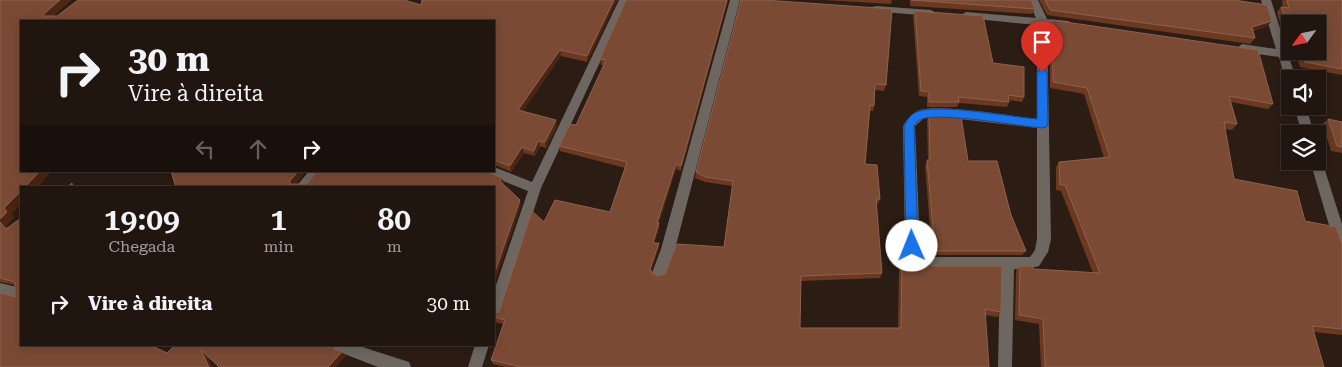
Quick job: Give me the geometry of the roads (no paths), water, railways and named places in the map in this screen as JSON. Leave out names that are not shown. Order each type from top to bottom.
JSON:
[{"type":"street","points":[[495,308],[535,188],[624,0]]},
{"type":"street","points":[[659,273],[668,249],[735,0]]},
{"type":"street","points":[[1033,0],[1042,20],[1044,239],[1041,252],[1034,262],[1022,264],[930,263],[924,261],[916,254],[912,246],[909,126],[913,120],[922,114],[942,113],[1042,124]]},
{"type":"street","points":[[1266,0],[1281,45]]},
{"type":"street","points":[[865,8],[1042,20],[1080,25]]},
{"type":"street","points":[[1235,47],[1281,54]]},
{"type":"street","points":[[1319,170],[1342,245]]},
{"type":"street","points":[[303,186],[316,172]]},
{"type":"street","points":[[493,172],[535,188]]},
{"type":"street","points":[[1005,367],[1007,263]]},
{"type":"street","points":[[2,292],[20,294]]},
{"type":"street","points":[[341,346],[366,362],[404,367]]},
{"type":"street","points":[[475,367],[482,346]]}]
